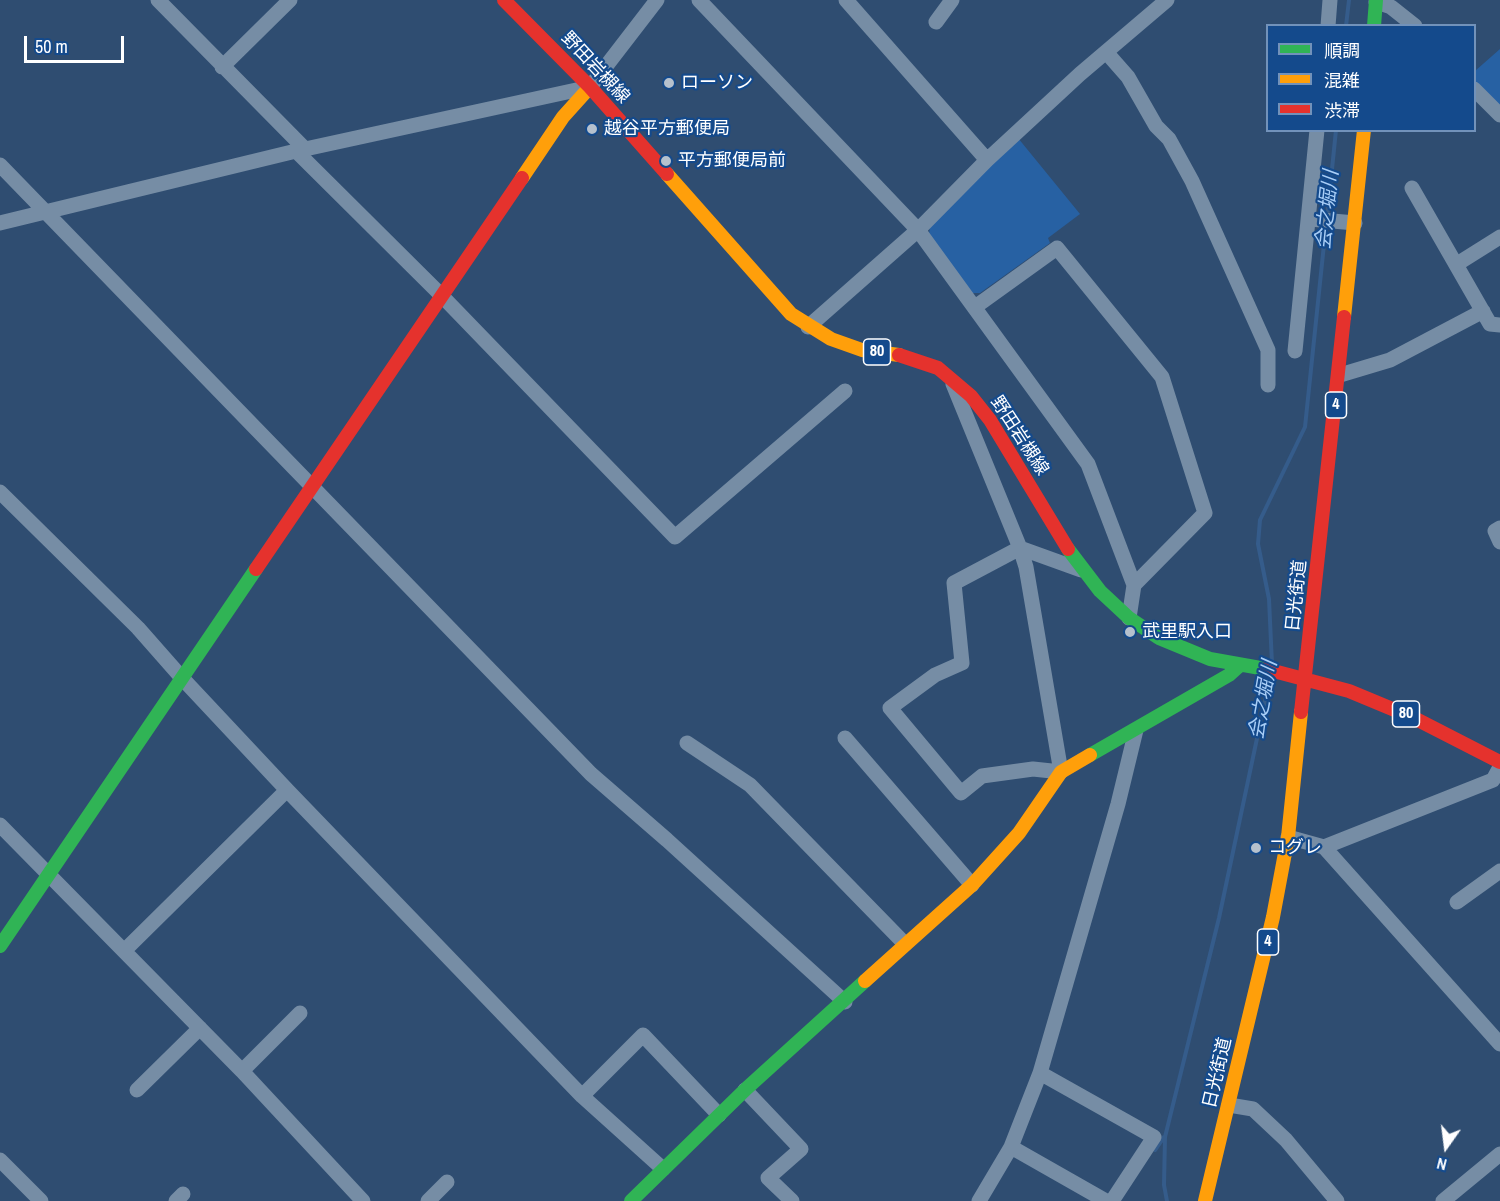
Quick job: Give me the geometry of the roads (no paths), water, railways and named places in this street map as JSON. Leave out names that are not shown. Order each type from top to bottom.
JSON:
[{"type":"main road","name":"野田岩槻線","points":[[504,0],[590,87],[780,304],[808,327],[862,350],[907,356],[949,376],[971,396],[990,420],[1071,555],[1100,591],[1129,618],[1159,638],[1182,649],[1239,666],[1279,672],[1349,691],[1397,710],[1500,762]]},
{"type":"main road","points":[[1374,24],[1376,1]]},
{"type":"main road","points":[[0,946],[563,117],[590,87]]},
{"type":"main road","name":"日光街道","points":[[1205,1201],[1230,1105],[1273,917],[1288,837],[1340,375],[1364,132]]},
{"type":"main road","points":[[631,1201],[745,1090],[972,885],[1019,833],[1061,772],[1136,730],[1239,666]]},
{"type":"street","points":[[158,0],[675,537],[845,391]]},
{"type":"street","points":[[222,67],[290,0]]},
{"type":"street","points":[[0,223],[301,150],[590,87],[657,0]]},
{"type":"street","points":[[699,0],[918,230],[1088,464],[1134,585],[1129,618]]},
{"type":"street","points":[[846,0],[987,160]]},
{"type":"street","points":[[936,22],[952,0]]},
{"type":"street","points":[[808,327],[918,230],[987,160],[1167,0]]},
{"type":"street","points":[[1328,24],[1330,0]]},
{"type":"street","points":[[1376,1],[1391,6],[1413,24]]},
{"type":"street","points":[[1106,52],[1128,77],[1156,126],[1169,139],[1192,181],[1268,350],[1268,385]]},
{"type":"street","points":[[1476,91],[1500,115]]},
{"type":"street","points":[[1295,351],[1312,219],[1317,132]]},
{"type":"street","points":[[0,165],[591,774],[668,840],[845,1002]]},
{"type":"street","points":[[1412,188],[1490,324],[1500,326]]},
{"type":"street","points":[[1312,219],[1355,223]]},
{"type":"street","points":[[1457,264],[1500,237]]},
{"type":"street","points":[[975,308],[1057,248],[1162,377],[1205,513],[1134,585]]},
{"type":"street","points":[[1340,375],[1390,360],[1483,311]]},
{"type":"street","points":[[949,376],[1020,548],[1026,567],[1061,772],[1033,769],[982,776],[961,793],[890,708],[935,675],[962,663],[954,583],[1020,548],[1084,571]]},
{"type":"street","points":[[0,492],[138,628],[287,790],[582,1096],[663,1169]]},
{"type":"street","points":[[1500,528],[1495,531],[1500,542]]},
{"type":"street","points":[[979,1201],[1011,1147],[1040,1073],[1118,804],[1136,730]]},
{"type":"street","points":[[844,738],[972,885]]},
{"type":"street","points":[[687,743],[750,785],[905,944]]},
{"type":"street","points":[[1324,847],[1493,780],[1500,767]]},
{"type":"street","points":[[125,950],[287,790]]},
{"type":"street","points":[[0,825],[242,1071],[363,1201]]},
{"type":"street","points":[[1288,837],[1324,847],[1500,1044]]},
{"type":"street","points":[[1457,902],[1500,871]]},
{"type":"street","points":[[242,1071],[300,1013]]},
{"type":"street","points":[[137,1090],[200,1028]]},
{"type":"street","points":[[582,1096],[643,1035],[719,1115]]},
{"type":"street","points":[[1040,1073],[1154,1137],[1112,1201]]},
{"type":"street","points":[[745,1090],[801,1149],[768,1178],[792,1201]]},
{"type":"street","points":[[1230,1105],[1253,1109],[1286,1140],[1336,1201]]},
{"type":"street","points":[[1011,1147],[1106,1201]]},
{"type":"street","points":[[1443,1201],[1500,1154]]},
{"type":"street","points":[[0,1160],[41,1201]]},
{"type":"street","points":[[428,1201],[447,1182]]},
{"type":"waterway","name":"会之堀川","points":[[1346,24],[1349,0]]},
{"type":"waterway","name":"会之堀川","points":[[1327,218],[1336,132]]},
{"type":"waterway","name":"会之堀川","points":[[1272,664],[1269,599],[1258,544],[1260,520],[1305,427],[1326,225]]},
{"type":"waterway","name":"会之堀川","points":[[1167,1201],[1164,1185],[1165,1137],[1219,918],[1270,677]]},
{"type":"waterway","points":[[1155,1150],[1164,1137]]},
{"type":"place","name":"ローソン","points":[[669,83]]},
{"type":"place","name":"越谷平方郵便局","points":[[592,129]]},
{"type":"place","name":"平方郵便局前","points":[[666,161]]},
{"type":"place","name":"武里駅入口","points":[[1130,632]]},
{"type":"place","name":"コグレ","points":[[1256,848]]}]
